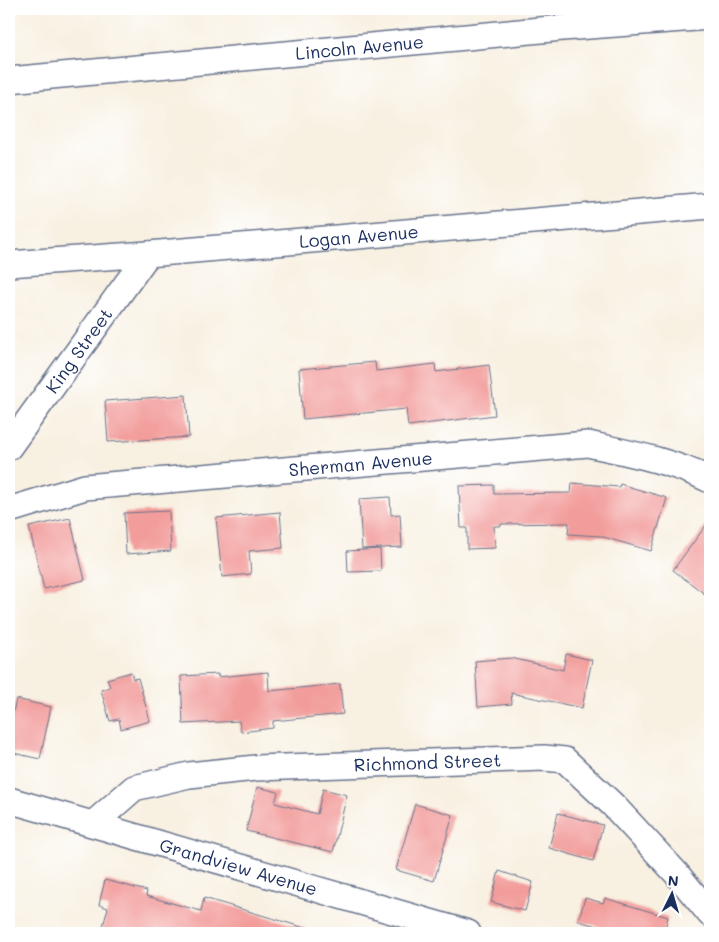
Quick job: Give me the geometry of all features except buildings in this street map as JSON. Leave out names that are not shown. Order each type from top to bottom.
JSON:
[{"type":"street","name":"Lincoln Avenue","points":[[9,80],[561,18],[710,17]]},
{"type":"street","name":"Logan Avenue","points":[[9,264],[710,206]]},
{"type":"street","name":"King Street","points":[[9,447],[148,254]]},
{"type":"street","name":"Sherman Avenue","points":[[9,510],[85,487],[588,444],[650,458],[696,473],[710,480]]},
{"type":"street","name":"Richmond Street","points":[[93,824],[134,788],[189,775],[256,768],[544,758],[566,760],[613,805],[676,873],[710,914]]},
{"type":"street","name":"Grandview Avenue","points":[[9,800],[468,933]]}]
